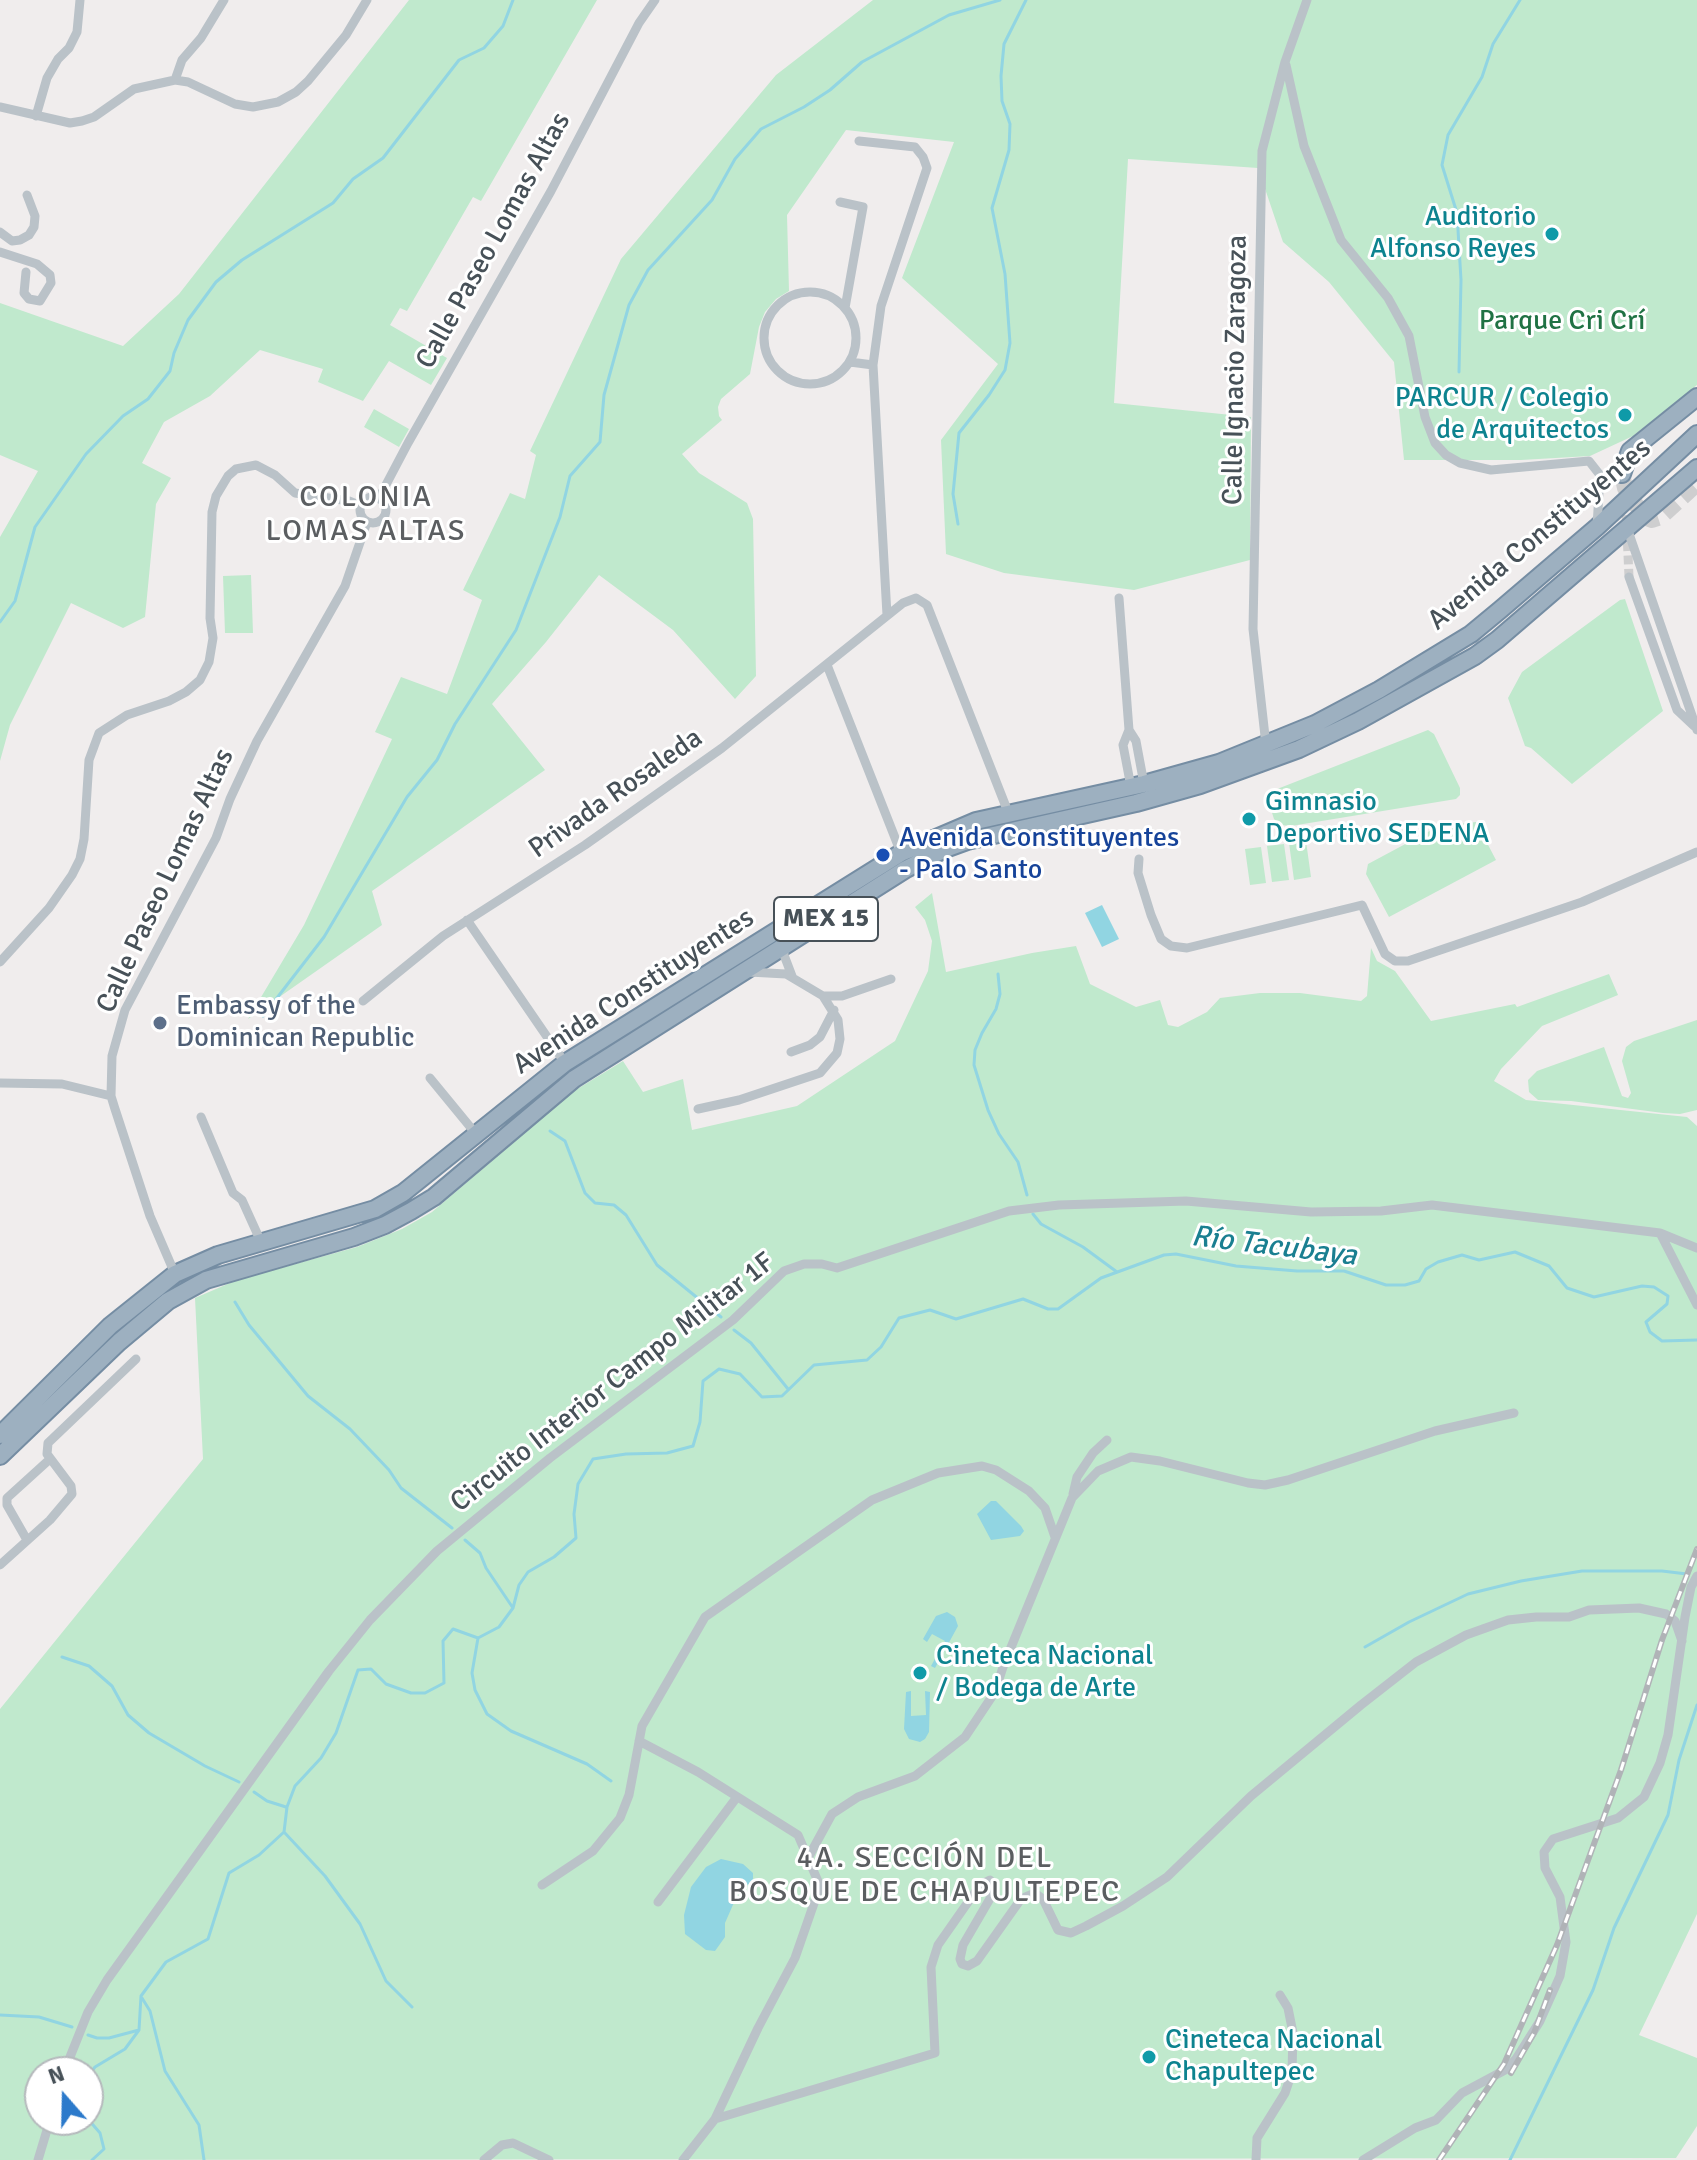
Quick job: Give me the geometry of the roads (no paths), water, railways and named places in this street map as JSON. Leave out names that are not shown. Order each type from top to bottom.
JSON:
[{"type":"highway","points":[[1622,474],[1630,451],[1697,397]]},
{"type":"highway","name":"Avenida Constituyentes","points":[[0,1435],[110,1326],[175,1274],[218,1255],[375,1209],[428,1175],[565,1063],[901,853],[936,836],[1008,812],[1138,786],[1219,763],[1266,746],[1379,690],[1471,634],[1597,527],[1697,434]]},
{"type":"highway","name":"Avenida Constituyentes","points":[[0,1456],[119,1342],[168,1301],[206,1280],[354,1237],[411,1211],[455,1180],[574,1079],[881,884],[945,849],[992,834],[1136,803],[1200,785],[1299,749],[1358,721],[1475,656],[1497,640],[1697,468]]},
{"type":"street","points":[[36,116],[47,78],[77,32],[80,0]]},
{"type":"street","points":[[175,80],[182,60],[201,38],[224,0]]},
{"type":"street","points":[[0,107],[70,123],[94,117],[134,89],[175,80],[188,82],[235,104],[253,107],[278,102],[308,81],[346,35],[367,0]]},
{"type":"street","name":"Calle Ignacio Zaragoza","points":[[1266,746],[1253,629],[1262,151],[1285,62],[1307,0]]},
{"type":"street","name":"Calle Paseo Lomas Altas","points":[[379,498],[551,191],[652,2]]},
{"type":"street","points":[[1285,62],[1304,146],[1341,240],[1388,298],[1409,336],[1425,417],[1435,443],[1446,455],[1460,463],[1491,470],[1589,461],[1600,475],[1597,527]]},
{"type":"street","points":[[859,141],[915,147],[927,168],[881,306],[873,365],[887,615]]},
{"type":"street","points":[[0,232],[12,241],[29,235],[35,216],[27,195]]},
{"type":"street","points":[[840,202],[863,207],[845,308]]},
{"type":"street","points":[[0,252],[37,264],[50,275],[51,283],[40,301],[29,299],[24,293],[26,272]]},
{"type":"street","points":[[806,292],[821,293],[845,308],[853,320],[855,349],[850,362],[840,373],[828,381],[813,385],[799,384],[774,369],[766,357],[764,328],[779,303],[806,292]]},
{"type":"street","points":[[850,362],[873,365]]},
{"type":"street","points":[[0,962],[49,908],[80,859],[89,760],[99,733],[127,715],[186,692],[200,680],[209,662],[213,638],[210,618],[212,512],[216,496],[228,476],[236,469],[256,465],[275,475],[295,493],[349,501],[361,506]]},
{"type":"street","points":[[368,498],[379,498],[386,506],[386,516],[378,523],[367,522],[360,514],[361,506],[368,498]]},
{"type":"street","name":"Calle Paseo Lomas Altas","points":[[175,1274],[150,1216],[111,1096],[112,1056],[125,1010],[216,838],[257,741],[345,586],[367,522]]},
{"type":"street","points":[[1627,528],[1697,729]]},
{"type":"street","points":[[1629,577],[1677,710],[1697,729]]},
{"type":"street","name":"Privada Rosaleda","points":[[363,1001],[443,936],[585,845],[722,748],[887,615],[916,598],[927,605],[1008,812]]},
{"type":"street","points":[[1119,598],[1129,730],[1136,741],[1138,786]]},
{"type":"street","points":[[827,665],[901,853]]},
{"type":"street","points":[[1139,859],[1138,873],[1151,915],[1161,939],[1171,946],[1187,948],[1362,905],[1385,954],[1395,961],[1408,961],[1582,902],[1697,852]]},
{"type":"street","points":[[467,920],[565,1063]]},
{"type":"street","points":[[784,945],[784,955],[792,976]]},
{"type":"street","points":[[698,1109],[739,1100],[820,1073],[830,1064],[839,1046],[839,1027],[834,1010],[823,996],[792,976],[774,971],[742,973]]},
{"type":"street","points":[[823,996],[842,996],[891,979]]},
{"type":"street","points":[[791,1052],[810,1045],[820,1037],[834,1010]]},
{"type":"street","points":[[430,1078],[476,1134]]},
{"type":"street","points":[[0,1083],[62,1084],[111,1096]]},
{"type":"street","points":[[201,1117],[233,1193],[242,1200],[261,1242]]},
{"type":"street","name":"Circuito Interior Campo Militar 1F","points":[[70,2056],[88,2012],[107,1980],[329,1671],[370,1620],[437,1551],[550,1458],[733,1320],[784,1271],[804,1264],[837,1268],[1009,1211],[1059,1205],[1186,1201],[1311,1212],[1381,1211],[1432,1205],[1660,1233],[1697,1248]]},
{"type":"street","points":[[1660,1233],[1697,1305]]},
{"type":"street","points":[[0,1565],[50,1520],[72,1494],[71,1486],[47,1454],[48,1443],[136,1359]]},
{"type":"street","points":[[1072,1498],[1098,1471],[1131,1457],[1265,1485],[1435,1431],[1514,1413]]},
{"type":"street","points":[[808,1858],[832,1814],[858,1797],[915,1776],[965,1737],[995,1692],[1072,1498],[1077,1477],[1093,1453],[1107,1440]]},
{"type":"street","points":[[27,1540],[6,1502],[11,1493],[50,1459]]},
{"type":"street","points":[[542,1885],[593,1851],[620,1818],[629,1795],[642,1726],[705,1617],[872,1500],[938,1473],[982,1466],[996,1470],[1029,1491],[1045,1508],[1055,1537]]},
{"type":"street","points":[[1363,2160],[1415,2128],[1436,2120],[1462,2093],[1505,2070],[1516,2059],[1540,2021],[1560,1976],[1566,1942],[1562,1903],[1545,1868],[1544,1852],[1553,1839],[1618,1818],[1644,1797],[1660,1763],[1668,1735],[1689,1594],[1697,1576]]},
{"type":"street","points":[[715,2119],[935,2053],[931,1967],[938,1945],[955,1917],[985,1881],[990,1880],[995,1890],[963,1945],[960,1959],[962,1964],[968,1966],[977,1961],[1021,1899],[1035,1893],[1043,1899],[1058,1930],[1071,1933],[1123,1906],[1167,1877],[1251,1796],[1361,1705],[1416,1662],[1466,1635],[1508,1620],[1569,1617],[1589,1610],[1639,1608],[1666,1614],[1675,1621],[1682,1641]]},
{"type":"street","points":[[639,1741],[698,1772],[798,1835],[820,1886],[795,1958],[715,2119],[683,2160]]},
{"type":"street","points":[[658,1902],[737,1797]]},
{"type":"street","points":[[1256,2160],[1257,2138],[1285,2093],[1292,2072],[1293,2033],[1288,2008],[1280,1995]]},
{"type":"street","points":[[38,2160],[45,2136]]},
{"type":"street","points":[[484,2160],[502,2145],[513,2143],[549,2160]]},
{"type":"water","points":[[1102,905],[1119,939],[1102,947],[1085,913]]},
{"type":"water","points":[[991,1501],[996,1501],[1021,1526],[1024,1531],[1020,1536],[991,1540],[977,1514]]},
{"type":"water","points":[[947,1612],[955,1617],[958,1626],[935,1668],[931,1666],[945,1641],[932,1634],[927,1642],[923,1639],[936,1616]]},
{"type":"water","points":[[911,1691],[911,1716],[926,1715],[925,1691],[930,1692],[929,1732],[920,1742],[909,1739],[904,1729],[906,1692]]},
{"type":"water","points":[[721,1859],[743,1864],[753,1873],[753,1881],[739,1891],[725,1923],[725,1937],[715,1951],[706,1950],[685,1934],[684,1915],[691,1887],[706,1867]]},
{"type":"waterway","points":[[0,622],[15,601],[35,527],[86,454],[123,416],[148,399],[170,371],[188,320],[216,282],[242,260],[333,203],[353,179],[383,158],[459,60],[484,48],[503,26],[513,0]]},
{"type":"waterway","points":[[263,1016],[324,937],[407,797],[437,760],[455,724],[516,630],[560,517],[570,476],[600,442],[604,395],[629,305],[648,270],[712,200],[735,159],[761,129],[830,90],[862,62],[949,15],[1000,0]]},
{"type":"waterway","points":[[958,524],[953,494],[959,433],[1005,370],[1010,343],[1005,274],[992,208],[1009,150],[1010,124],[1002,101],[1004,44],[1026,0]]},
{"type":"waterway","points":[[1459,372],[1461,280],[1457,213],[1442,165],[1448,135],[1482,77],[1493,44],[1520,0]]},
{"type":"waterway","points":[[998,974],[1000,994],[996,1009],[975,1050],[974,1065],[988,1110],[999,1134],[1018,1162],[1027,1195]]},
{"type":"waterway","points":[[550,1131],[565,1141],[585,1193],[595,1203],[614,1205],[626,1215],[657,1265],[721,1317]]},
{"type":"waterway","points":[[1033,1214],[1041,1224],[1083,1247],[1117,1272]]},
{"type":"waterway","name":"Río Tacubaya","points":[[104,2062],[125,2049],[139,2030],[141,1996],[166,1962],[208,1939],[229,1873],[259,1855],[284,1832],[287,1807],[295,1786],[321,1758],[336,1733],[358,1670],[371,1669],[386,1684],[411,1693],[425,1693],[444,1683],[443,1641],[453,1629],[478,1638],[499,1627],[513,1608],[519,1585],[528,1572],[554,1557],[576,1538],[574,1514],[578,1484],[593,1459],[667,1453],[693,1446],[700,1422],[703,1381],[719,1369],[740,1374],[762,1397],[782,1396],[814,1365],[867,1360],[881,1347],[899,1318],[930,1310],[956,1319],[1023,1299],[1048,1309],[1058,1309],[1101,1278],[1164,1255],[1176,1254],[1236,1266],[1344,1271],[1386,1285],[1405,1285],[1419,1281],[1426,1269],[1438,1262],[1462,1255],[1479,1260],[1515,1252],[1549,1266],[1567,1288],[1594,1297],[1642,1286],[1654,1287],[1668,1296],[1667,1304],[1646,1322],[1650,1332],[1662,1341],[1697,1340]]},
{"type":"waterway","points":[[235,1302],[249,1325],[308,1396],[350,1429],[389,1470],[401,1488],[452,1528]]},
{"type":"waterway","points":[[734,1330],[751,1343],[788,1389]]},
{"type":"waterway","points":[[465,1540],[480,1553],[486,1568],[513,1608]]},
{"type":"waterway","points":[[1365,1647],[1468,1594],[1521,1581],[1582,1571],[1687,1574]]},
{"type":"waterway","points":[[478,1638],[472,1673],[475,1690],[487,1714],[511,1731],[587,1764],[611,1781]]},
{"type":"waterway","points":[[62,1657],[89,1666],[112,1686],[128,1715],[149,1733],[239,1782]]},
{"type":"waterway","points":[[1510,2160],[1593,1990],[1614,1928],[1668,1815],[1679,1760],[1697,1705]]},
{"type":"waterway","points":[[254,1792],[267,1801],[286,1807]]},
{"type":"waterway","points":[[284,1832],[325,1876],[360,1924],[386,1981],[412,2007]]},
{"type":"waterway","points":[[142,1998],[150,2011],[165,2071],[199,2125],[204,2160]]},
{"type":"waterway","points":[[0,2015],[39,2017],[72,2027]]},
{"type":"waterway","points":[[88,2035],[109,2038],[139,2030]]},
{"type":"waterway","name":"Río Tacubaya","points":[[92,2160],[104,2149],[101,2136]]},
{"type":"tunnel","points":[[1622,474],[1625,488],[1644,517],[1652,520],[1661,517],[1697,484]]},
{"type":"tunnel","points":[[1625,488],[1629,577]]},
{"type":"railway","points":[[1439,2160],[1504,2064],[1557,1945],[1621,1770],[1662,1640],[1697,1549]]},
{"type":"railway","points":[[1511,2073],[1534,2033],[1550,1990]]},
{"type":"place","name":"Auditorio Alfonso Reyes","points":[[1552,234]]},
{"type":"place","name":"PARCUR / Colegio de Arquitectos","points":[[1625,415]]},
{"type":"place","name":"Gimnasio Deportivo SEDENA","points":[[1249,819]]},
{"type":"place","name":"Avenida Constituyentes - Palo Santo","points":[[883,855]]},
{"type":"place","name":"Embassy of the Dominican Republic","points":[[160,1023]]},
{"type":"place","name":"Cineteca Nacional / Bodega de Arte","points":[[920,1673]]},
{"type":"place","name":"Cineteca Nacional Chapultepec","points":[[1149,2057]]},
{"type":"district","name":"COLONIA LOMAS ALTAS","points":[[366,515]]},
{"type":"district","name":"4A. SECCIÓN DEL BOSQUE DE CHAPULTEPEC","points":[[925,1876]]},
{"type":"park label","name":"Parque Cri Crí","points":[[1562,322]]}]
